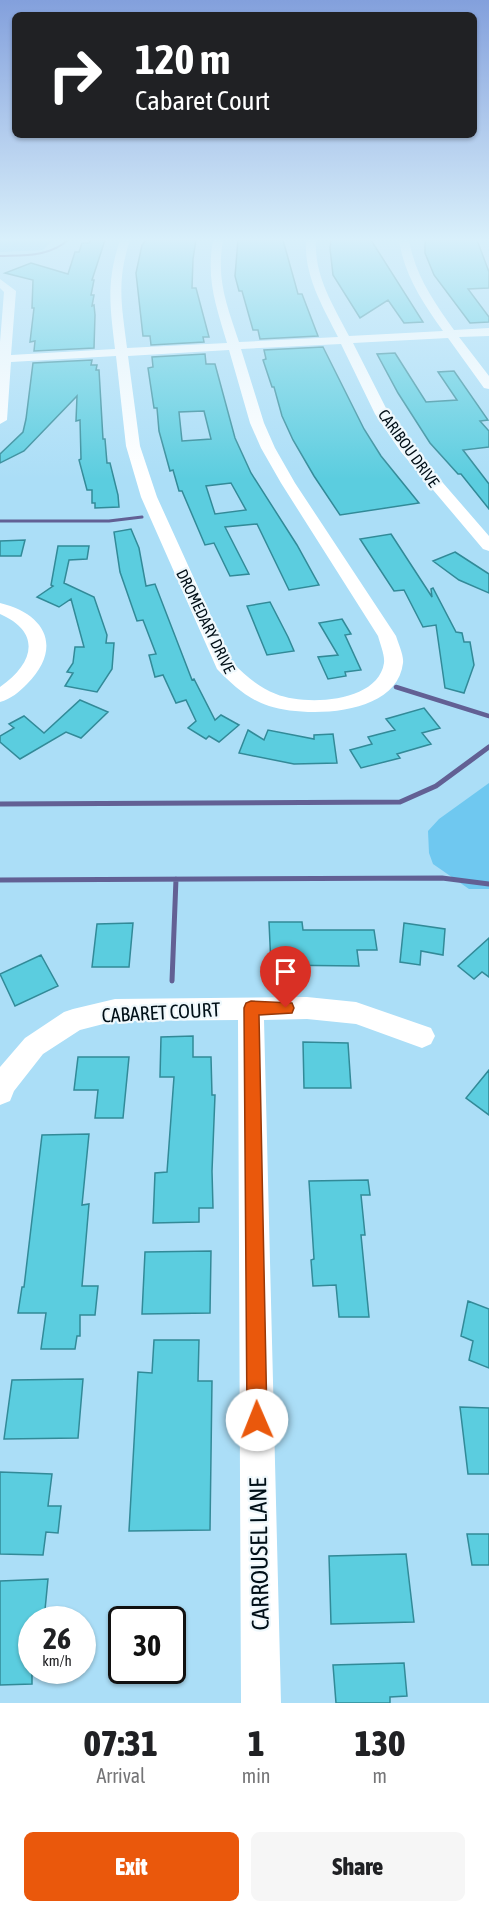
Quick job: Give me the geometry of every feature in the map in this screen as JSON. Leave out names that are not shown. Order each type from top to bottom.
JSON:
[{"type":"street","points":[[0,420],[2,359],[7,319]]},
{"type":"street","name":"DROMEDARY DRIVE","points":[[118,319],[130,433],[138,467],[149,497],[224,665],[238,683],[248,691],[275,703],[309,708],[344,705],[372,693],[386,681],[393,666],[391,644],[268,448],[258,423],[227,319]]},
{"type":"street","name":"CARIBOU DRIVE","points":[[336,319],[382,414],[406,449],[489,546]]},
{"type":"street","points":[[443,319],[489,385]]},
{"type":"street","points":[[2,359],[489,332]]},
{"type":"street","points":[[0,608],[26,621],[34,631],[38,647],[38,655],[29,673],[0,696]]},
{"type":"street","name":"CARROUSEL LANE","points":[[251,1008],[261,1703]]},
{"type":"street","name":"CABARET COURT","points":[[0,1092],[2,1085],[34,1046],[73,1020],[115,1010],[307,1008],[356,1013],[422,1036]]},
{"type":"shaded area","points":[[489,783],[489,889],[469,889],[433,864],[429,853],[428,831],[439,819]]},
{"type":"building","points":[[33,319],[95,319],[94,348],[34,351],[35,341],[30,342]]},
{"type":"building","points":[[141,319],[204,319],[209,337],[203,337],[204,342],[151,345],[150,336],[143,336]]},
{"type":"building","points":[[250,319],[312,319],[318,336],[260,339],[258,330],[253,330]]},
{"type":"building","points":[[402,319],[421,319],[423,322],[404,323]]},
{"type":"building","points":[[467,319],[489,319],[489,322],[470,323]]},
{"type":"building","points":[[323,347],[364,429],[381,456],[419,503],[340,515],[314,476],[282,416],[263,360],[266,359],[264,350]]},
{"type":"building","points":[[395,353],[426,402],[457,400],[438,372],[454,371],[488,420],[480,421],[489,431],[489,447],[463,450],[489,484],[489,509],[461,474],[458,474],[430,443],[398,393],[377,354]]},
{"type":"building","points":[[205,354],[206,364],[215,364],[235,438],[251,473],[297,545],[319,585],[289,590],[257,524],[225,527],[249,574],[230,576],[214,543],[205,545],[182,491],[179,491],[173,470],[170,471],[159,431],[157,408],[154,408],[148,368],[153,367],[152,357]],"holes":[[[204,411],[211,439],[182,441],[179,412]],[[231,483],[246,510],[215,514],[206,486]]]},
{"type":"building","points":[[92,360],[91,365],[97,365],[96,370],[99,370],[103,439],[105,439],[107,463],[110,463],[119,507],[95,508],[95,503],[92,503],[92,490],[87,490],[79,460],[81,459],[80,420],[76,421],[77,396],[24,451],[0,463],[0,454],[23,432],[33,363]]},
{"type":"building","points":[[131,529],[139,548],[146,586],[155,584],[192,680],[194,679],[215,720],[221,715],[239,725],[219,742],[209,736],[206,739],[188,728],[196,721],[186,700],[176,703],[163,675],[155,677],[149,655],[156,654],[143,620],[137,621],[120,572],[114,532]]},
{"type":"building","points":[[391,534],[432,597],[431,589],[433,588],[456,632],[462,633],[464,642],[470,642],[474,665],[464,693],[445,688],[436,625],[423,627],[404,590],[394,591],[360,539]]},
{"type":"building","points":[[25,540],[21,556],[0,556],[0,541]]},
{"type":"building","points":[[58,546],[89,546],[87,559],[69,560],[64,583],[94,597],[107,635],[106,643],[114,643],[112,669],[97,692],[65,686],[73,673],[67,672],[73,663],[75,647],[84,647],[71,599],[59,607],[37,597],[53,586],[51,585]]},
{"type":"building","points":[[455,552],[489,574],[489,593],[459,580],[433,561]]},
{"type":"building","points":[[270,602],[294,651],[267,655],[247,606]]},
{"type":"building","points":[[342,619],[351,634],[345,635],[361,670],[345,672],[346,676],[328,679],[318,657],[338,655],[319,623]]},
{"type":"building","points":[[80,700],[108,712],[81,738],[66,732],[20,759],[0,742],[0,736],[14,728],[9,724],[24,716],[44,733]]},
{"type":"building","points":[[424,708],[440,728],[422,733],[431,744],[397,754],[400,758],[361,768],[350,750],[372,744],[368,737],[395,730],[386,719]]},
{"type":"building","points":[[248,730],[264,740],[268,730],[314,739],[314,735],[333,734],[337,763],[294,764],[239,753]]},
{"type":"building","points":[[269,922],[302,922],[303,930],[374,930],[377,950],[357,950],[359,966],[271,965]]},
{"type":"building","points":[[133,923],[129,967],[92,967],[97,924]]},
{"type":"building","points":[[404,923],[445,929],[443,955],[421,951],[420,965],[400,962]]},
{"type":"building","points":[[489,938],[489,977],[482,972],[474,979],[458,966]]},
{"type":"building","points":[[41,955],[58,986],[15,1006],[0,974]]},
{"type":"building","points":[[193,1036],[193,1057],[211,1057],[212,1095],[215,1095],[213,1208],[199,1208],[199,1222],[153,1223],[155,1173],[167,1172],[174,1077],[160,1077],[161,1037]]},
{"type":"building","points":[[303,1042],[348,1043],[351,1088],[304,1088]]},
{"type":"building","points":[[78,1057],[129,1057],[123,1118],[95,1118],[98,1090],[74,1090]]},
{"type":"building","points":[[489,1070],[489,1115],[466,1098]]},
{"type":"building","points":[[89,1134],[82,1205],[89,1204],[82,1286],[98,1286],[95,1315],[80,1315],[80,1336],[77,1336],[75,1349],[41,1349],[46,1313],[18,1313],[22,1287],[24,1287],[42,1135]]},
{"type":"building","points":[[368,1180],[370,1195],[361,1195],[365,1235],[361,1235],[369,1317],[339,1317],[336,1285],[313,1286],[311,1260],[314,1259],[309,1181]]},
{"type":"building","points":[[211,1251],[210,1313],[142,1314],[145,1252]]},
{"type":"building","points":[[468,1301],[489,1309],[489,1368],[469,1360],[473,1341],[461,1336]]},
{"type":"building","points":[[154,1340],[199,1340],[198,1381],[212,1381],[210,1530],[129,1531],[138,1372],[152,1373]]},
{"type":"building","points":[[83,1379],[78,1438],[4,1439],[12,1380]]},
{"type":"building","points":[[460,1407],[489,1408],[489,1474],[468,1474]]},
{"type":"building","points":[[0,1472],[52,1474],[48,1506],[61,1506],[58,1533],[46,1532],[43,1555],[0,1554]]},
{"type":"building","points":[[467,1534],[489,1534],[489,1565],[472,1565]]},
{"type":"building","points":[[406,1554],[414,1622],[331,1624],[329,1556]]},
{"type":"building","points":[[48,1579],[45,1606],[18,1606],[18,1684],[32,1684],[0,1685],[0,1581]]},
{"type":"building","points":[[404,1663],[407,1696],[390,1697],[390,1703],[336,1703],[333,1665]]},
{"type":"waterway","points":[[0,521],[109,521],[142,517]]},
{"type":"waterway","points":[[396,687],[489,716]]},
{"type":"waterway","points":[[0,804],[400,802],[436,786],[489,747]]},
{"type":"waterway","points":[[176,879],[442,878],[489,884]]},
{"type":"waterway","points":[[0,880],[176,879]]},
{"type":"waterway","points":[[172,981],[176,879]]},
{"type":"route","points":[[257,1420],[251,1008],[286,1008]]}]
